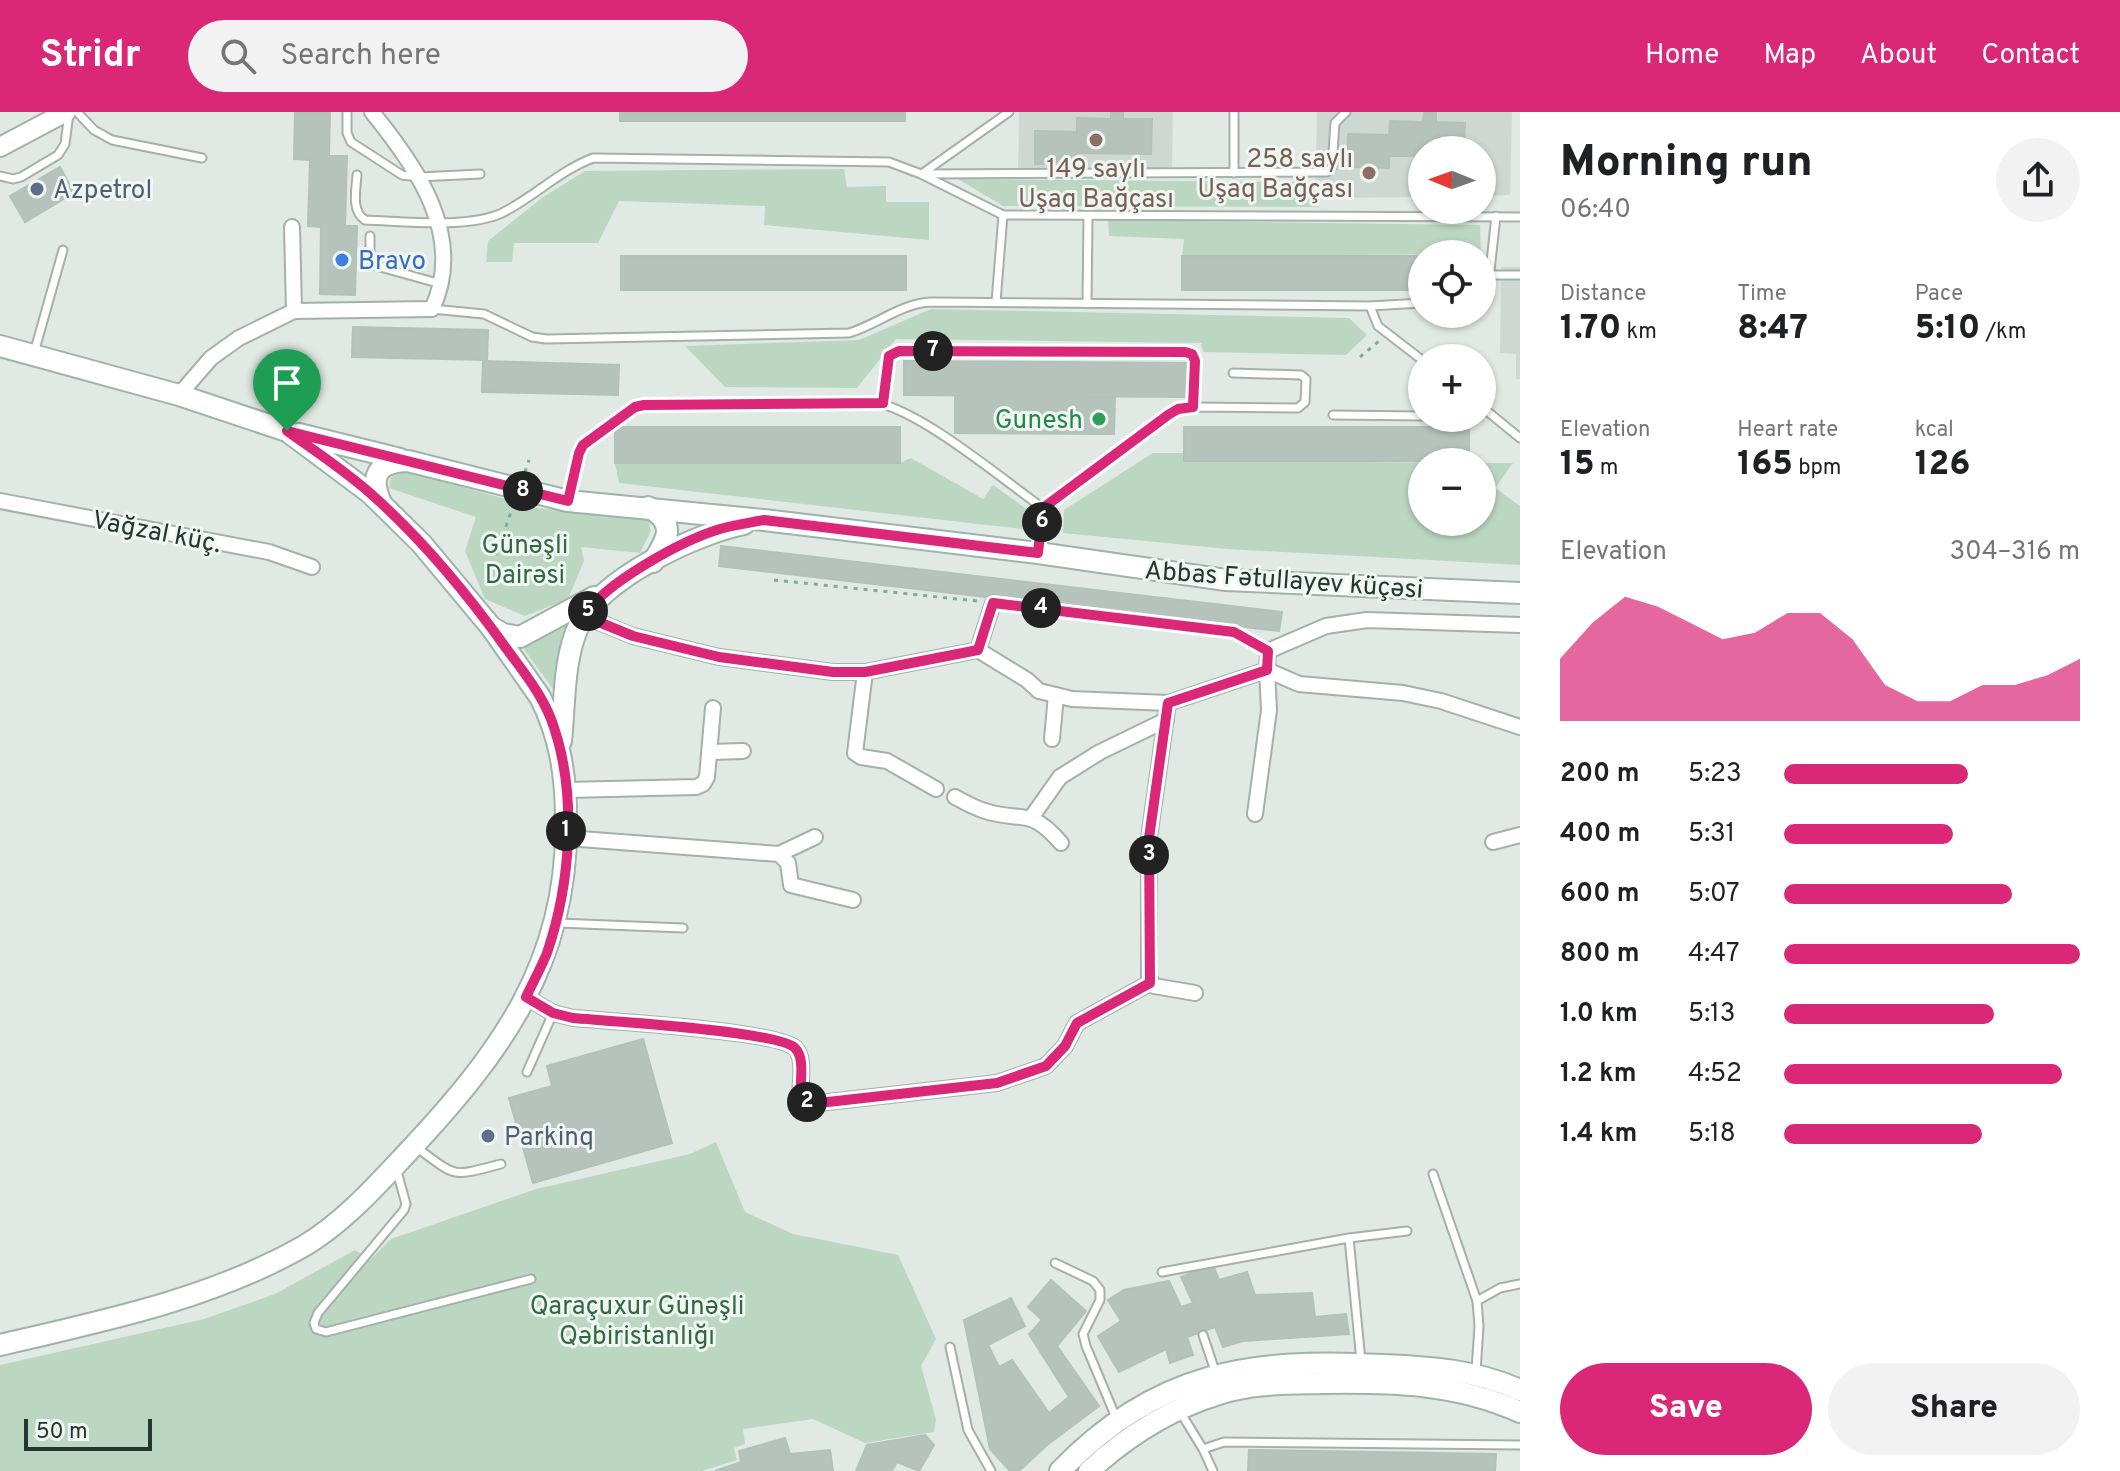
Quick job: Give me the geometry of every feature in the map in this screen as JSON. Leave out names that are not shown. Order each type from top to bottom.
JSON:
[{"type":"main road","points":[[0,346],[179,395],[287,431],[338,466],[381,503],[429,552],[491,627],[540,697],[550,716],[560,751],[566,790],[567,838],[563,887],[546,956],[489,1059],[395,1166],[329,1228],[308,1244],[253,1272],[165,1303],[0,1345]]},
{"type":"main road","name":"Abbas Fətullayev küçəsi","points":[[287,431],[568,501],[764,520],[1038,553],[1226,580],[1520,593]]},
{"type":"main road","points":[[381,503],[375,486],[380,469],[386,464],[408,461]]},
{"type":"main road","points":[[648,507],[664,518],[667,526],[664,544],[653,562]]},
{"type":"main road","points":[[491,627],[511,637],[527,634],[688,542],[719,529],[764,520]]},
{"type":"main road","points":[[560,751],[574,640],[584,616],[597,599],[614,586]]},
{"type":"main road","points":[[1060,1471],[1118,1422],[1172,1391],[1216,1374],[1266,1365],[1361,1364],[1442,1368],[1476,1373],[1520,1390]]},
{"type":"main road","points":[[1089,1471],[1130,1437],[1179,1409],[1219,1394],[1247,1388],[1282,1384],[1359,1383],[1440,1387],[1470,1393],[1520,1412]]},
{"type":"street","points":[[0,147],[68,112]]},
{"type":"street","points":[[179,395],[211,358],[239,338],[294,311],[432,309],[441,284],[440,223],[419,177],[372,112]]},
{"type":"street","points":[[292,227],[294,311]]},
{"type":"street","name":"Vağzal küç.","points":[[0,501],[269,552],[312,567]]},
{"type":"street","points":[[978,650],[993,603]]},
{"type":"street","points":[[584,616],[633,636],[719,657],[833,672],[865,672],[978,650],[1027,680],[1039,691],[1072,699],[1168,703],[1267,670],[1299,684],[1428,698],[1520,727]]},
{"type":"street","points":[[1255,814],[1269,710],[1268,651],[1326,626],[1367,620],[1520,625]]},
{"type":"street","points":[[865,672],[855,753],[861,757],[887,761],[936,789]]},
{"type":"street","points":[[1052,739],[1056,695]]},
{"type":"street","points":[[1150,983],[1149,838],[1168,703]]},
{"type":"street","points":[[566,790],[696,787],[703,784],[707,777],[713,708]]},
{"type":"street","points":[[1031,818],[1060,777],[1100,752],[1166,720]]},
{"type":"street","points":[[710,752],[743,751]]},
{"type":"street","points":[[955,797],[986,812],[1031,818],[1047,828],[1061,843]]},
{"type":"street","points":[[1493,842],[1520,835]]},
{"type":"street","points":[[567,838],[779,854],[815,837]]},
{"type":"street","points":[[779,854],[788,863],[791,885],[853,900]]},
{"type":"street","points":[[1150,983],[1195,993]]},
{"type":"street","points":[[526,997],[553,1013],[573,1018],[747,1034],[786,1043],[801,1056],[801,1097],[810,1104],[997,1083],[1046,1066],[1065,1046],[1077,1023],[1150,983]]},
{"type":"lane","points":[[0,176],[21,177],[58,155],[65,144],[68,112]]},
{"type":"lane","points":[[77,112],[94,130],[112,140],[202,158]]},
{"type":"lane","points":[[347,112],[347,133],[351,142],[402,175],[480,174]]},
{"type":"lane","points":[[921,174],[1009,112]]},
{"type":"lane","points":[[1234,112],[1234,173]]},
{"type":"lane","points":[[921,174],[1327,172],[1332,167],[1335,123],[1346,112]]},
{"type":"lane","points":[[357,175],[356,211],[359,217],[365,220],[440,223],[493,216],[512,208],[570,167],[593,158],[889,162],[921,174],[1003,215],[1408,216]]},
{"type":"lane","points":[[996,302],[1003,215]]},
{"type":"lane","points":[[1496,216],[1520,217]]},
{"type":"lane","points":[[1087,303],[1088,217]]},
{"type":"lane","points":[[370,236],[373,265],[441,284]]},
{"type":"lane","points":[[33,355],[63,250]]},
{"type":"lane","points":[[1496,275],[1520,275]]},
{"type":"lane","points":[[432,309],[475,311],[532,337],[546,339],[849,333],[923,302],[1408,304]]},
{"type":"lane","points":[[1370,306],[1378,326],[1408,349]]},
{"type":"lane","points":[[883,403],[889,356],[899,351],[1185,352],[1192,354],[1195,361],[1193,407]]},
{"type":"lane","points":[[1038,553],[1043,508],[1178,409],[1298,408],[1305,402],[1306,379],[1301,375],[1233,373]]},
{"type":"lane","points":[[644,405],[883,403],[920,421],[1043,508]]},
{"type":"lane","points":[[1333,415],[1408,416]]},
{"type":"lane","points":[[1496,418],[1520,438]]},
{"type":"lane","points":[[556,923],[683,928]]},
{"type":"lane","points":[[527,1072],[553,1013]]},
{"type":"lane","points":[[414,1145],[451,1173],[459,1175],[501,1164]]},
{"type":"lane","points":[[395,1166],[406,1204],[404,1210],[318,1313],[314,1323],[316,1329],[326,1332],[531,1279]]},
{"type":"lane","points":[[1433,1174],[1477,1301],[1476,1373]]},
{"type":"lane","points":[[1162,1272],[1349,1238],[1407,1231]]},
{"type":"lane","points":[[1349,1238],[1361,1364]]},
{"type":"lane","points":[[1055,1263],[1093,1281],[1100,1290],[1100,1300],[1083,1334],[1118,1422]]},
{"type":"lane","points":[[1477,1301],[1500,1288],[1520,1284]]},
{"type":"lane","points":[[1203,1335],[1216,1374]]},
{"type":"lane","points":[[950,1347],[968,1430],[991,1471]]},
{"type":"lane","points":[[1179,1409],[1213,1471]]},
{"type":"lane","points":[[1203,1449],[1224,1442],[1520,1445]]},
{"type":"path","points":[[1360,357],[1389,334]]},
{"type":"path","points":[[568,501],[583,445],[635,407],[644,405]]},
{"type":"path","points":[[774,580],[1234,632],[1268,651]]},
{"type":"shaded area","name":"149 saylı Uşaq Bağçası","points":[[1019,112],[1173,112],[1172,168],[1018,169]]},
{"type":"shaded area","name":"258 saylı Uşaq Bağçası","points":[[1317,112],[1512,112],[1510,195],[1496,196],[1496,136],[1408,136],[1408,197],[1315,198]]},
{"type":"shaded area","points":[[1501,267],[1520,267],[1520,379],[1516,379],[1516,354],[1500,353]]},
{"type":"green space","points":[[844,169],[847,187],[886,186],[886,202],[929,202],[929,240],[764,225],[765,206],[619,201],[598,243],[514,243],[512,262],[486,262],[488,241],[543,197],[585,171]]},
{"type":"green space","points":[[958,179],[1305,182],[1318,207],[1003,206]]},
{"type":"green space","points":[[1108,220],[1480,225],[1481,240],[1408,240],[1408,254],[1182,256],[1184,239],[1109,236]]},
{"type":"green space","points":[[931,309],[1349,318],[1367,335],[1346,355],[1203,352],[1201,343],[896,339],[857,388],[725,387],[685,346],[859,340]]},
{"type":"green space","points":[[1153,453],[1184,453],[1185,461],[1408,462],[1408,536],[1496,536],[1496,489],[1520,506],[1520,565],[1228,549],[1063,533],[1064,510]]},
{"type":"green space","points":[[911,458],[983,499],[993,485],[1028,510],[1023,529],[619,483],[615,463],[900,463]]},
{"type":"green space","points":[[1496,463],[1513,463],[1496,487]]},
{"type":"green space","name":"Günəşli Dairəsi","points":[[405,471],[538,508],[648,519],[651,531],[640,553],[581,547],[584,561],[568,599],[525,616],[485,599],[465,551],[476,517],[389,488],[391,477]]},
{"type":"green space","points":[[571,617],[560,656],[558,696],[523,648]]},
{"type":"green space","name":"Qaraçuxur Günəşli Qəbiristanlığı","points":[[716,1142],[745,1212],[793,1234],[898,1255],[936,1339],[921,1366],[936,1419],[934,1432],[865,1443],[813,1419],[743,1429],[745,1444],[734,1448],[737,1460],[702,1471],[0,1471],[0,1365],[204,1319],[275,1294],[355,1250],[370,1260],[391,1239],[536,1189],[690,1154]]},
{"type":"building","points":[[295,112],[330,112],[329,156],[347,156],[345,226],[357,226],[355,295],[320,294],[321,227],[308,226],[310,160],[294,159]]},
{"type":"building","points":[[620,112],[905,112],[905,121],[620,121]]},
{"type":"building","points":[[1111,112],[1123,112],[1123,119],[1152,119],[1151,154],[1076,153],[1076,164],[1035,164],[1035,131],[1077,132],[1077,118],[1111,119]]},
{"type":"building","points":[[1424,112],[1436,112],[1436,122],[1465,123],[1465,136],[1408,136],[1408,156],[1389,156],[1389,168],[1347,167],[1348,134],[1389,135],[1390,121],[1423,122]]},
{"type":"building","points":[[60,167],[74,193],[25,222],[10,196]]},
{"type":"building","points":[[621,256],[906,256],[906,290],[621,290]]},
{"type":"building","points":[[1182,256],[1408,256],[1408,290],[1182,290]]},
{"type":"building","points":[[353,327],[488,330],[487,360],[352,357]]},
{"type":"building","points":[[483,361],[619,365],[618,395],[482,392]]},
{"type":"building","points":[[904,361],[1189,363],[1189,397],[904,395]]},
{"type":"building","points":[[955,396],[1115,397],[1114,434],[955,433]]},
{"type":"building","points":[[615,427],[900,427],[900,463],[615,463]]},
{"type":"building","points":[[1184,427],[1408,427],[1408,432],[1469,432],[1469,448],[1408,448],[1408,461],[1184,461]]},
{"type":"building","points":[[721,546],[1282,612],[1279,631],[719,566]]},
{"type":"building","points":[[643,1039],[672,1143],[533,1183],[509,1098],[552,1086],[547,1066]]},
{"type":"building","points":[[1213,1265],[1219,1280],[1247,1272],[1255,1295],[1312,1293],[1315,1317],[1346,1314],[1349,1334],[1243,1341],[1223,1347],[1215,1327],[1187,1337],[1193,1355],[1170,1363],[1166,1349],[1119,1372],[1098,1336],[1121,1321],[1108,1300],[1124,1290],[1169,1281],[1181,1307],[1193,1303],[1181,1277]]},
{"type":"building","points":[[1051,1280],[1086,1311],[1057,1346],[1099,1406],[1047,1445],[1019,1471],[1010,1471],[990,1449],[964,1320],[1011,1298],[1025,1326],[988,1345],[999,1367],[1012,1360],[1049,1413],[1069,1397],[1029,1334],[1042,1320],[1028,1307]]},
{"type":"building","points":[[925,1435],[934,1445],[919,1471],[897,1462],[892,1471],[856,1471],[867,1445]]},
{"type":"building","points":[[785,1438],[790,1454],[830,1450],[833,1471],[715,1471],[741,1462],[739,1451]]},
{"type":"building","points":[[1249,1450],[1496,1454],[1495,1471],[1248,1471]]},
{"type":"place","name":"149 saylı Uşaq Bağçası","points":[[1096,140]]},
{"type":"place","name":"258 saylı Uşaq Bağçası","points":[[1369,173]]},
{"type":"place","name":"Azpetrol","points":[[37,189]]},
{"type":"place","name":"Bravo","points":[[342,260]]},
{"type":"place","name":"Gunesh","points":[[1099,419]]},
{"type":"place","name":"Parkinq","points":[[488,1136]]},
{"type":"route","points":[[899,351],[1192,354],[1195,361],[1193,407],[1178,409],[1168,415],[1043,508],[1038,553],[764,520],[719,529],[688,542],[614,586],[597,599],[584,616],[633,636],[719,657],[833,672],[865,672],[978,650],[993,603],[1234,632],[1268,651],[1267,670],[1168,703],[1149,838],[1150,983],[1077,1023],[1065,1046],[1046,1066],[997,1083],[810,1104],[801,1097],[801,1056],[786,1043],[747,1034],[573,1018],[553,1013],[526,997],[546,956],[556,923],[565,864],[566,790],[550,716],[532,683],[497,635],[421,543],[338,466],[287,431],[568,501],[583,445],[635,407],[883,403],[886,365],[889,356],[899,351]]}]
